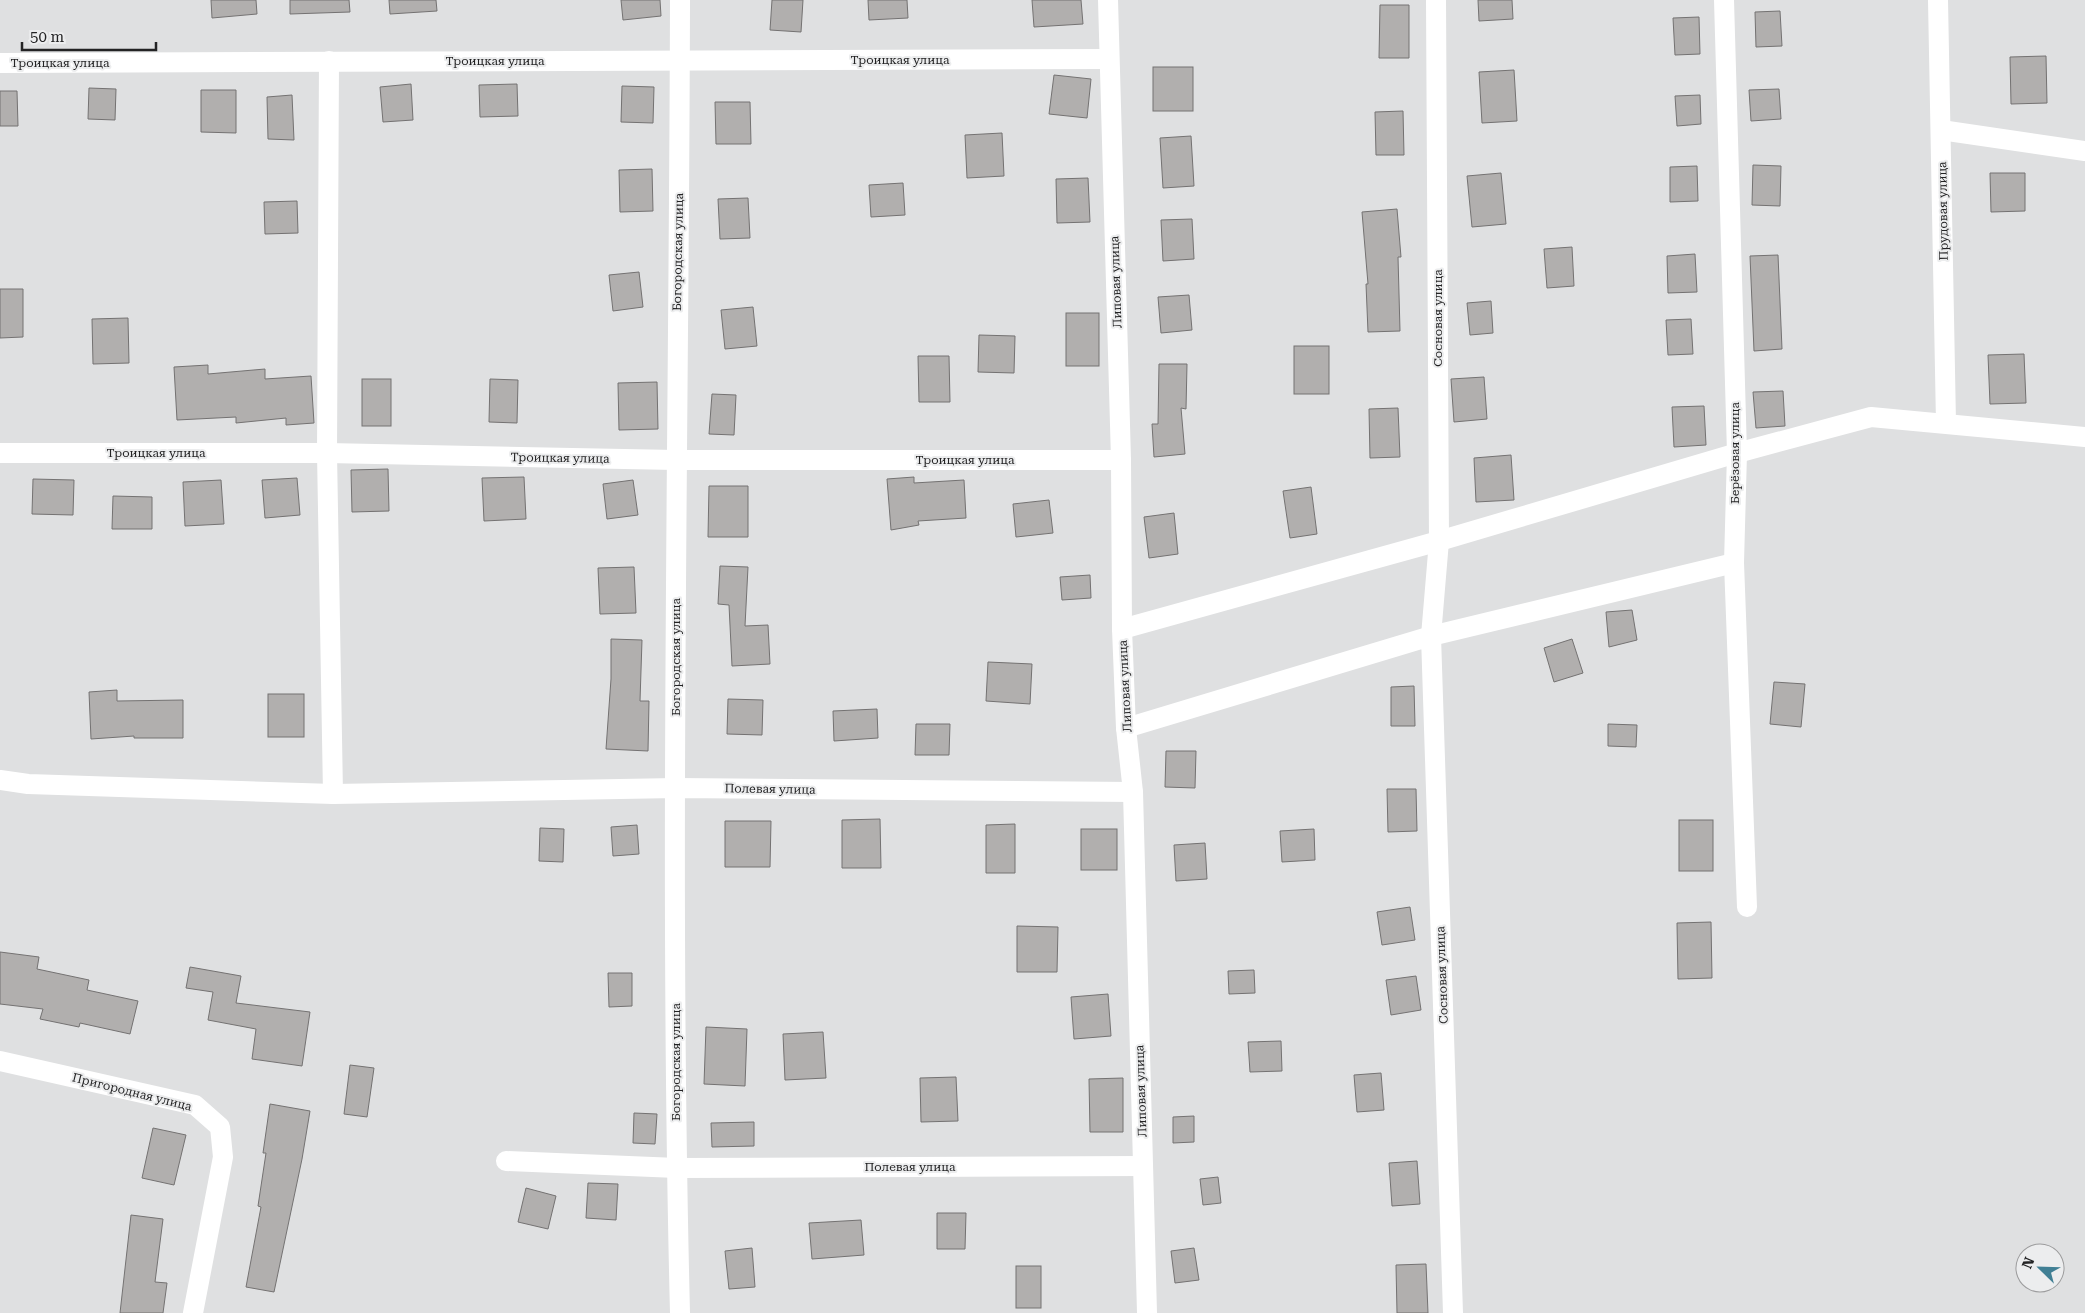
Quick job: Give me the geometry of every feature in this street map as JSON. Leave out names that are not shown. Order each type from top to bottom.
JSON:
[{"type":"street","name":"Богородская улица","points":[[680,0],[676,460],[677,1168],[680,1313]]},
{"type":"street","name":"Липовая улица","points":[[1108,0],[1121,460],[1122,629],[1126,728],[1133,792],[1147,1313]]},
{"type":"street","name":"Сосновая улица","points":[[1436,0],[1439,541],[1431,636],[1453,1313]]},
{"type":"street","name":"Берёзовая улица","points":[[1724,0],[1737,453],[1734,564],[1747,907]]},
{"type":"street","name":"Прудовая улица","points":[[1938,0],[1946,423]]},
{"type":"street","name":"Троицкая улица","points":[[0,63],[1109,60]]},
{"type":"street","points":[[329,61],[327,453],[333,794]]},
{"type":"street","points":[[1941,130],[2085,151]]},
{"type":"street","points":[[1122,629],[1439,541],[1737,453],[1872,417],[2085,437]]},
{"type":"street","name":"Троицкая улица","points":[[0,453],[327,453],[676,460],[1121,460]]},
{"type":"street","points":[[1126,728],[1431,636],[1734,564]]},
{"type":"street","points":[[0,780],[28,784],[333,794],[676,788]]},
{"type":"street","name":"Полевая улица","points":[[676,788],[1133,792]]},
{"type":"street","name":"Пригородная улица","points":[[0,1061],[195,1105],[220,1127],[223,1157],[193,1313]]},
{"type":"street","name":"Полевая улица","points":[[506,1161],[677,1168],[1143,1166]]},
{"type":"building","points":[[211,0],[256,0],[257,14],[212,18]]},
{"type":"building","points":[[290,0],[349,0],[350,12],[290,14]]},
{"type":"building","points":[[389,0],[436,0],[437,11],[390,14]]},
{"type":"building","points":[[621,0],[660,0],[661,16],[623,20]]},
{"type":"building","points":[[772,0],[803,0],[801,32],[770,30]]},
{"type":"building","points":[[868,0],[907,0],[908,18],[869,20]]},
{"type":"building","points":[[1032,0],[1081,0],[1083,24],[1034,27]]},
{"type":"building","points":[[1478,0],[1512,0],[1513,19],[1479,21]]},
{"type":"building","points":[[1380,5],[1409,5],[1409,58],[1379,58]]},
{"type":"building","points":[[1780,11],[1782,46],[1756,47],[1755,12]]},
{"type":"building","points":[[1699,17],[1700,54],[1675,55],[1673,18]]},
{"type":"building","points":[[2046,56],[2047,103],[2011,104],[2010,57]]},
{"type":"building","points":[[1153,67],[1193,67],[1193,111],[1153,111]]},
{"type":"building","points":[[1514,70],[1517,121],[1482,123],[1479,72]]},
{"type":"building","points":[[1054,75],[1091,79],[1087,118],[1049,114]]},
{"type":"building","points":[[411,84],[413,120],[383,122],[380,87]]},
{"type":"building","points":[[517,84],[518,116],[480,117],[479,85]]},
{"type":"building","points":[[622,86],[654,87],[653,123],[621,122]]},
{"type":"building","points":[[89,88],[116,89],[115,120],[88,119]]},
{"type":"building","points":[[1779,89],[1781,119],[1751,121],[1749,90]]},
{"type":"building","points":[[201,90],[236,90],[236,133],[201,132]]},
{"type":"building","points":[[0,91],[17,91],[18,126],[0,126]]},
{"type":"building","points":[[292,95],[294,140],[268,139],[267,97]]},
{"type":"building","points":[[1700,95],[1701,124],[1677,126],[1675,96]]},
{"type":"building","points":[[715,102],[750,102],[751,144],[716,144]]},
{"type":"building","points":[[1403,111],[1404,155],[1376,155],[1375,112]]},
{"type":"building","points":[[1002,133],[1004,176],[967,178],[965,135]]},
{"type":"building","points":[[1191,136],[1194,186],[1163,188],[1160,138]]},
{"type":"building","points":[[1753,165],[1781,166],[1780,206],[1752,205]]},
{"type":"building","points":[[1697,166],[1698,201],[1670,202],[1670,167]]},
{"type":"building","points":[[652,169],[653,211],[620,212],[619,170]]},
{"type":"building","points":[[1501,173],[1506,224],[1472,227],[1467,176]]},
{"type":"building","points":[[1990,173],[2025,173],[2025,211],[1991,212]]},
{"type":"building","points":[[1088,178],[1090,222],[1057,223],[1056,179]]},
{"type":"building","points":[[903,183],[905,215],[871,217],[869,185]]},
{"type":"building","points":[[748,198],[750,238],[720,239],[718,199]]},
{"type":"building","points":[[297,201],[298,233],[265,234],[264,202]]},
{"type":"building","points":[[1397,209],[1401,257],[1398,257],[1400,331],[1368,332],[1366,284],[1368,284],[1362,212]]},
{"type":"building","points":[[1192,219],[1194,259],[1163,261],[1161,220]]},
{"type":"building","points":[[1572,247],[1574,286],[1547,288],[1544,249]]},
{"type":"building","points":[[1695,254],[1697,292],[1668,293],[1667,256]]},
{"type":"building","points":[[1778,255],[1782,349],[1754,351],[1750,256]]},
{"type":"building","points":[[639,272],[643,307],[613,311],[609,275]]},
{"type":"building","points":[[0,289],[23,289],[23,337],[0,338]]},
{"type":"building","points":[[1189,295],[1192,330],[1161,333],[1158,297]]},
{"type":"building","points":[[1491,301],[1493,333],[1470,335],[1467,303]]},
{"type":"building","points":[[753,307],[757,346],[725,349],[721,310]]},
{"type":"building","points":[[1066,313],[1099,313],[1099,366],[1066,366]]},
{"type":"building","points":[[128,318],[129,363],[93,364],[92,319]]},
{"type":"building","points":[[1691,319],[1693,354],[1668,355],[1666,320]]},
{"type":"building","points":[[979,335],[1015,336],[1014,373],[978,372]]},
{"type":"building","points":[[1294,346],[1329,346],[1329,394],[1294,394]]},
{"type":"building","points":[[2024,354],[2026,403],[1990,404],[1988,355]]},
{"type":"building","points":[[918,356],[949,356],[950,402],[919,402]]},
{"type":"building","points":[[1159,364],[1187,364],[1186,409],[1181,408],[1185,454],[1154,457],[1152,424],[1158,424]]},
{"type":"building","points":[[208,365],[208,374],[265,369],[265,379],[311,376],[314,423],[286,425],[286,418],[236,423],[236,417],[177,420],[174,367]]},
{"type":"building","points":[[1484,377],[1487,419],[1454,422],[1451,379]]},
{"type":"building","points":[[362,379],[391,379],[391,426],[362,426]]},
{"type":"building","points":[[490,379],[518,380],[517,423],[489,422]]},
{"type":"building","points":[[657,382],[658,429],[619,430],[618,383]]},
{"type":"building","points":[[1783,391],[1785,426],[1756,428],[1753,392]]},
{"type":"building","points":[[712,394],[736,395],[734,435],[709,434]]},
{"type":"building","points":[[1704,406],[1706,445],[1674,447],[1672,407]]},
{"type":"building","points":[[1398,408],[1400,457],[1370,458],[1369,409]]},
{"type":"building","points":[[1511,455],[1514,500],[1476,502],[1474,458]]},
{"type":"building","points":[[388,469],[389,511],[352,512],[351,470]]},
{"type":"building","points":[[524,477],[526,519],[484,521],[482,478]]},
{"type":"building","points":[[914,477],[914,483],[964,480],[966,518],[918,521],[919,525],[891,530],[887,479]]},
{"type":"building","points":[[297,478],[300,515],[265,518],[262,480]]},
{"type":"building","points":[[33,479],[74,480],[73,515],[32,514]]},
{"type":"building","points":[[221,480],[224,524],[185,526],[183,482]]},
{"type":"building","points":[[633,480],[638,515],[607,519],[603,484]]},
{"type":"building","points":[[709,486],[748,486],[748,537],[708,537]]},
{"type":"building","points":[[1311,487],[1317,534],[1290,538],[1283,491]]},
{"type":"building","points":[[113,496],[152,497],[152,529],[112,529]]},
{"type":"building","points":[[1049,500],[1053,533],[1016,537],[1013,504]]},
{"type":"building","points":[[1174,513],[1178,554],[1149,558],[1144,517]]},
{"type":"building","points":[[720,566],[748,567],[745,626],[768,625],[770,664],[732,666],[729,605],[718,604]]},
{"type":"building","points":[[634,567],[636,613],[600,614],[598,568]]},
{"type":"building","points":[[1090,575],[1091,598],[1062,600],[1060,577]]},
{"type":"building","points":[[1632,610],[1637,640],[1609,647],[1606,612]]},
{"type":"building","points":[[611,639],[642,640],[640,701],[649,701],[648,751],[606,749],[611,679]]},
{"type":"building","points":[[1572,639],[1583,673],[1554,682],[1544,648]]},
{"type":"building","points":[[988,662],[1032,664],[1030,704],[986,701]]},
{"type":"building","points":[[1774,682],[1805,684],[1801,727],[1770,724]]},
{"type":"building","points":[[1414,686],[1415,726],[1391,726],[1391,687]]},
{"type":"building","points":[[117,690],[117,701],[183,700],[183,738],[134,738],[134,736],[91,739],[89,692]]},
{"type":"building","points":[[268,694],[304,694],[304,737],[268,737]]},
{"type":"building","points":[[728,699],[763,700],[762,735],[727,734]]},
{"type":"building","points":[[877,709],[878,738],[834,741],[833,711]]},
{"type":"building","points":[[916,724],[950,724],[949,755],[915,755]]},
{"type":"building","points":[[1608,724],[1637,725],[1636,747],[1608,746]]},
{"type":"building","points":[[1166,751],[1196,751],[1195,788],[1165,787]]},
{"type":"building","points":[[1387,789],[1416,789],[1417,831],[1388,832]]},
{"type":"building","points":[[880,819],[881,868],[842,868],[842,820]]},
{"type":"building","points":[[1679,820],[1713,820],[1713,871],[1679,871]]},
{"type":"building","points":[[725,821],[771,821],[770,867],[725,867]]},
{"type":"building","points":[[1015,824],[1015,873],[986,873],[986,825]]},
{"type":"building","points":[[637,825],[639,854],[613,856],[611,827]]},
{"type":"building","points":[[540,828],[564,829],[563,862],[539,861]]},
{"type":"building","points":[[1081,829],[1117,829],[1117,870],[1081,870]]},
{"type":"building","points":[[1314,829],[1315,860],[1282,862],[1280,831]]},
{"type":"building","points":[[1205,843],[1207,879],[1176,881],[1174,845]]},
{"type":"building","points":[[1410,907],[1415,940],[1382,945],[1377,912]]},
{"type":"building","points":[[1711,922],[1712,978],[1678,979],[1677,923]]},
{"type":"building","points":[[1017,926],[1058,927],[1057,972],[1017,972]]},
{"type":"building","points":[[0,952],[39,957],[37,969],[89,980],[87,990],[138,1001],[130,1034],[80,1023],[79,1027],[40,1019],[43,1009],[0,1004]]},
{"type":"building","points":[[190,967],[241,976],[236,1003],[310,1012],[302,1066],[252,1059],[256,1029],[208,1020],[213,992],[186,988]]},
{"type":"building","points":[[1254,970],[1255,993],[1229,994],[1228,971]]},
{"type":"building","points":[[608,973],[632,973],[632,1006],[609,1007]]},
{"type":"building","points":[[1416,976],[1421,1010],[1391,1015],[1386,980]]},
{"type":"building","points":[[1108,994],[1111,1036],[1074,1039],[1071,997]]},
{"type":"building","points":[[706,1027],[747,1029],[745,1086],[704,1084]]},
{"type":"building","points":[[823,1032],[826,1078],[785,1080],[783,1034]]},
{"type":"building","points":[[1281,1041],[1282,1071],[1250,1072],[1248,1042]]},
{"type":"building","points":[[350,1065],[374,1068],[367,1117],[344,1114]]},
{"type":"building","points":[[1381,1073],[1384,1110],[1357,1112],[1354,1075]]},
{"type":"building","points":[[956,1077],[958,1121],[921,1122],[920,1078]]},
{"type":"building","points":[[1123,1078],[1123,1132],[1090,1132],[1089,1079]]},
{"type":"building","points":[[270,1104],[310,1111],[302,1159],[274,1292],[246,1287],[261,1207],[258,1206],[266,1153],[263,1153]]},
{"type":"building","points":[[634,1113],[657,1114],[655,1144],[633,1143]]},
{"type":"building","points":[[1194,1116],[1194,1142],[1173,1143],[1173,1117]]},
{"type":"building","points":[[754,1122],[754,1146],[712,1147],[711,1123]]},
{"type":"building","points":[[153,1128],[186,1135],[174,1185],[142,1178]]},
{"type":"building","points":[[1417,1161],[1420,1204],[1392,1206],[1389,1163]]},
{"type":"building","points":[[1218,1177],[1221,1203],[1203,1205],[1200,1179]]},
{"type":"building","points":[[588,1183],[618,1184],[616,1220],[586,1218]]},
{"type":"building","points":[[526,1188],[556,1196],[548,1229],[518,1222]]},
{"type":"building","points":[[937,1213],[966,1213],[965,1249],[937,1249]]},
{"type":"building","points":[[131,1215],[163,1219],[155,1282],[167,1283],[163,1313],[120,1313]]},
{"type":"building","points":[[861,1220],[864,1255],[812,1259],[809,1223]]},
{"type":"building","points":[[752,1248],[755,1287],[729,1289],[725,1251]]},
{"type":"building","points":[[1194,1248],[1199,1280],[1175,1283],[1171,1251]]},
{"type":"building","points":[[1426,1264],[1428,1313],[1397,1313],[1396,1265]]},
{"type":"building","points":[[1016,1266],[1041,1266],[1041,1308],[1016,1308]]}]
